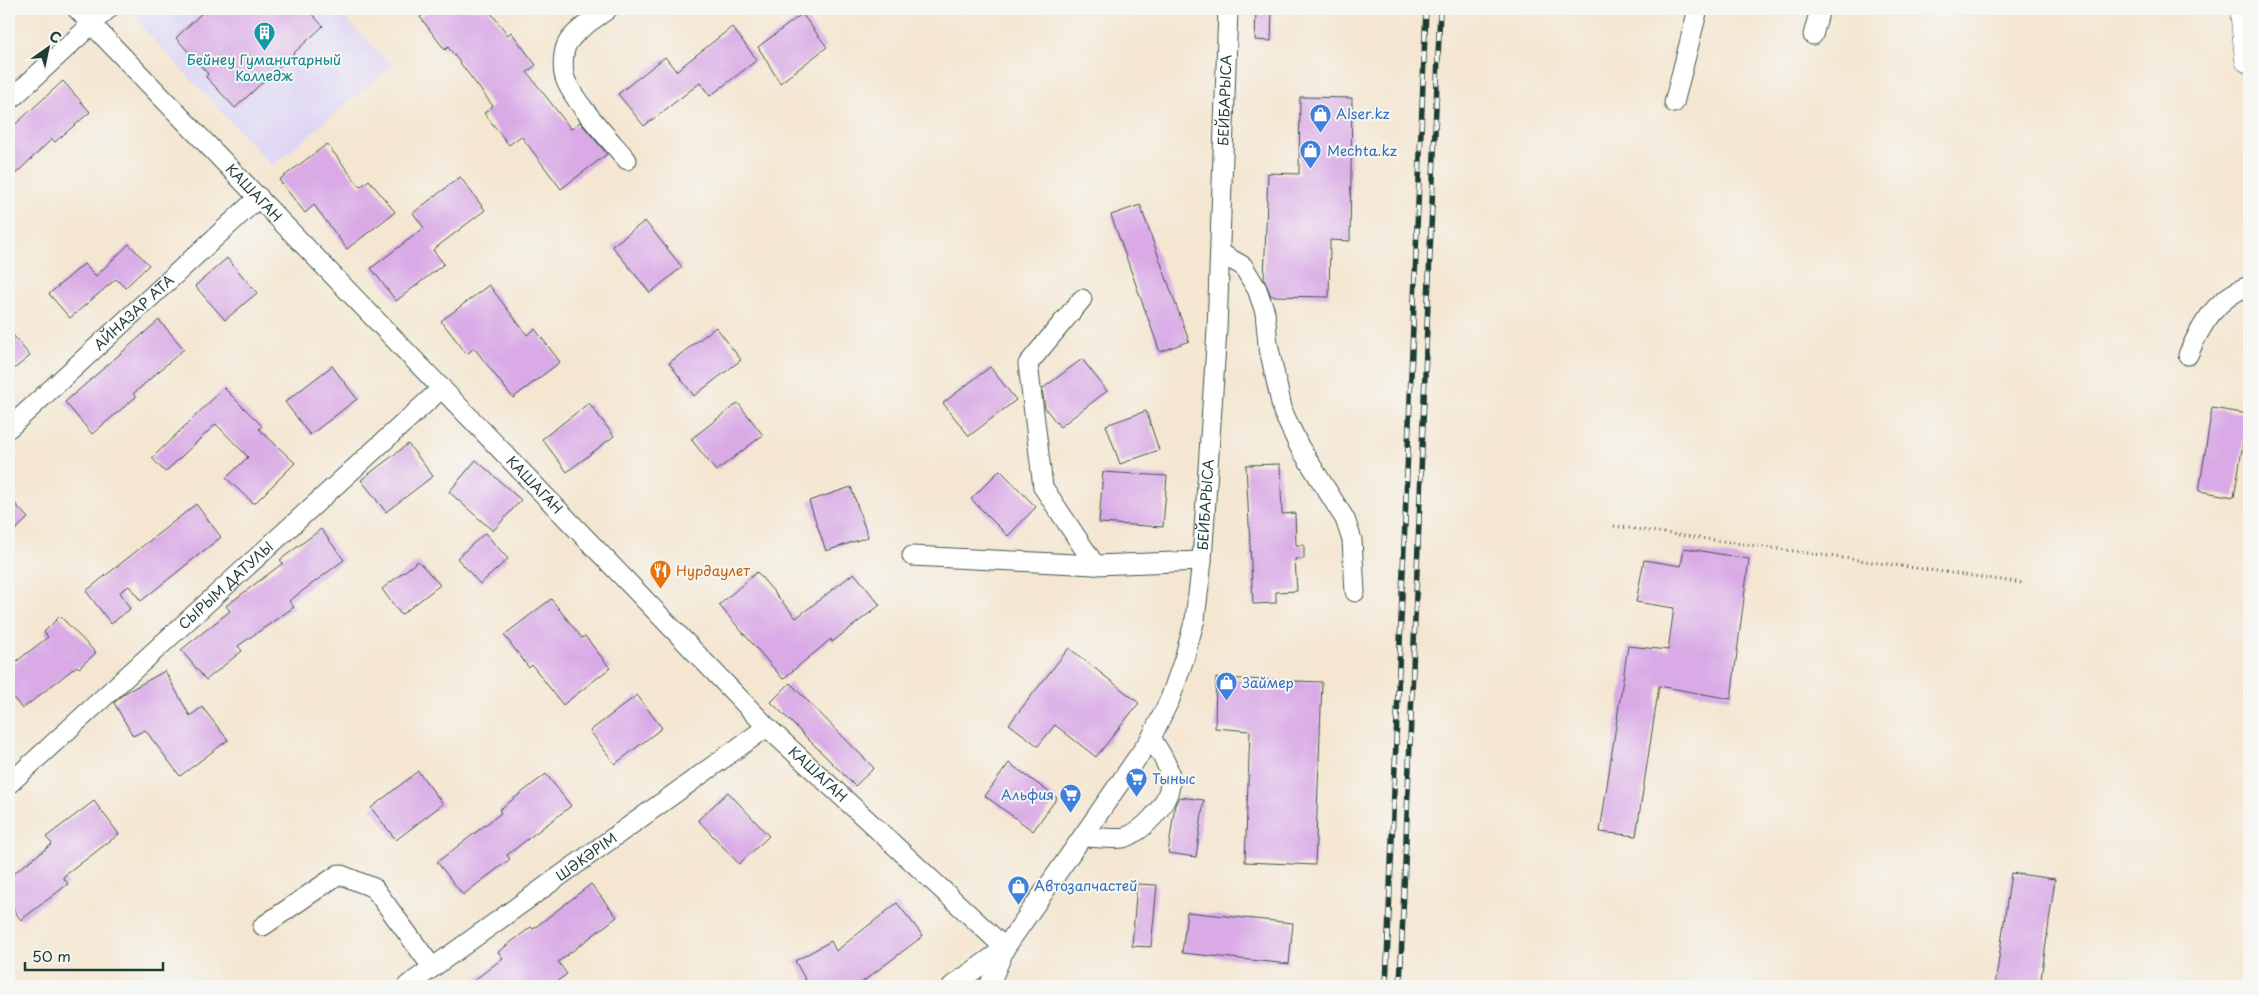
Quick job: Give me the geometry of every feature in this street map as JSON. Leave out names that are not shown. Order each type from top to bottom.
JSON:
[{"type":"highway","points":[[2244,9],[2249,60]]},
{"type":"street","name":"КАШАГАН","points":[[77,9],[767,727],[1005,948]]},
{"type":"street","points":[[9,101],[108,9]]},
{"type":"street","points":[[608,9],[580,30],[567,44],[563,63],[564,76],[570,91],[628,160]]},
{"type":"street","name":"БЕЙБАРЫСА","points":[[1005,948],[1084,837],[1151,738],[1170,699],[1184,659],[1194,618],[1202,561],[1217,330],[1228,9]]},
{"type":"street","points":[[1674,103],[1698,9]]},
{"type":"street","points":[[1813,35],[1820,9]]},
{"type":"street","name":"АЙНАЗАР АТА","points":[[9,428],[259,197]]},
{"type":"street","points":[[1220,253],[1243,266],[1257,289],[1266,312],[1268,344],[1283,412],[1299,446],[1345,519],[1352,540],[1355,592]]},
{"type":"street","points":[[2188,355],[2199,330],[2218,305],[2237,290],[2249,286]]},
{"type":"street","points":[[1082,299],[1028,364],[1042,487],[1095,565]]},
{"type":"street","name":"СЫРЫМ ДАТУЛЫ","points":[[9,784],[442,388]]},
{"type":"street","points":[[912,556],[1095,565],[1202,561]]},
{"type":"street","name":"ШӘКӘРІМ","points":[[407,986],[767,727]]},
{"type":"street","points":[[1084,837],[1122,838],[1140,830],[1160,808],[1170,784],[1167,766],[1151,738]]},
{"type":"street","points":[[263,926],[339,874],[374,888],[432,967]]},
{"type":"street","points":[[952,986],[1005,948]]},
{"type":"street","points":[[989,986],[1005,948]]},
{"type":"path","points":[[1614,526],[2023,583]]},
{"type":"shaded area","points":[[141,9],[337,9],[392,66],[272,166],[138,23],[137,12]]},
{"type":"building","points":[[206,9],[307,9],[323,26],[235,108],[206,77],[208,74],[176,38]]},
{"type":"building","points":[[431,9],[488,9],[508,35],[511,32],[536,65],[527,72],[571,129],[580,122],[607,154],[561,189],[521,136],[509,145],[484,113],[493,106],[448,47],[445,50],[420,17]]},
{"type":"building","points":[[1256,9],[1272,9],[1271,41],[1255,40]]},
{"type":"building","points":[[802,14],[827,47],[780,83],[758,47]]},
{"type":"building","points":[[732,27],[757,60],[710,96],[700,83],[644,126],[618,94],[665,57],[676,71]]},
{"type":"building","points":[[63,81],[90,112],[55,142],[52,139],[9,180],[9,130]]},
{"type":"building","points":[[1300,97],[1352,98],[1350,241],[1330,240],[1329,297],[1271,296],[1264,279],[1268,173],[1299,174]]},
{"type":"building","points":[[327,144],[360,187],[369,180],[395,212],[347,249],[314,205],[305,213],[279,180]]},
{"type":"building","points":[[460,177],[485,210],[433,250],[444,264],[396,301],[371,268],[424,228],[413,213]]},
{"type":"building","points":[[1140,205],[1189,341],[1160,352],[1111,215]]},
{"type":"building","points":[[645,221],[682,267],[650,293],[612,246]]},
{"type":"building","points":[[129,244],[149,265],[125,288],[116,279],[70,318],[49,294],[84,264],[96,276]]},
{"type":"building","points":[[227,258],[257,293],[225,320],[195,286]]},
{"type":"building","points":[[489,285],[527,335],[535,329],[560,362],[513,398],[474,348],[467,354],[441,321]]},
{"type":"building","points":[[159,320],[184,349],[133,394],[136,397],[92,434],[65,402]]},
{"type":"building","points":[[716,327],[741,360],[694,396],[669,363]]},
{"type":"building","points":[[9,330],[30,356],[9,373]]},
{"type":"building","points":[[1082,359],[1107,391],[1060,427],[1045,408],[1042,389]]},
{"type":"building","points":[[332,366],[357,399],[310,435],[285,402]]},
{"type":"building","points":[[990,367],[1016,400],[969,436],[943,403]]},
{"type":"building","points":[[224,388],[262,426],[259,429],[295,463],[254,504],[226,478],[248,457],[216,424],[165,472],[152,458]]},
{"type":"building","points":[[589,403],[614,436],[567,472],[542,439]]},
{"type":"building","points":[[738,403],[763,435],[716,471],[691,439]]},
{"type":"building","points":[[2212,408],[2248,414],[2234,497],[2199,491]]},
{"type":"building","points":[[1146,411],[1159,450],[1120,464],[1106,425]]},
{"type":"building","points":[[408,444],[433,476],[386,512],[361,480]]},
{"type":"building","points":[[476,460],[521,500],[493,531],[449,492]]},
{"type":"building","points":[[1280,464],[1282,514],[1295,513],[1296,545],[1304,545],[1304,559],[1295,559],[1297,591],[1276,592],[1276,603],[1253,604],[1246,465]]},
{"type":"building","points":[[1000,470],[1036,507],[1008,536],[971,499]]},
{"type":"building","points":[[1103,472],[1167,476],[1163,527],[1099,523]]},
{"type":"building","points":[[851,487],[868,537],[826,551],[809,501]]},
{"type":"building","points":[[9,497],[28,518],[9,536]]},
{"type":"building","points":[[196,504],[221,537],[141,601],[129,586],[120,592],[130,609],[111,624],[86,591]]},
{"type":"building","points":[[321,529],[344,560],[289,601],[294,607],[238,646],[242,651],[206,680],[181,650],[230,611],[226,606],[283,563],[280,560]]},
{"type":"building","points":[[485,533],[508,559],[480,584],[457,558]]},
{"type":"building","points":[[1684,548],[1749,559],[1731,699],[1659,686],[1636,836],[1600,832],[1628,646],[1668,650],[1674,608],[1636,602],[1644,560],[1681,566]]},
{"type":"building","points":[[418,561],[440,585],[401,615],[382,589]]},
{"type":"building","points":[[757,572],[796,618],[854,573],[880,605],[832,642],[831,639],[783,679],[719,605]]},
{"type":"building","points":[[551,599],[582,638],[585,636],[610,668],[563,705],[532,665],[529,668],[504,635]]},
{"type":"building","points":[[60,616],[96,653],[79,668],[77,666],[22,709],[9,692],[9,667],[48,637],[44,632]]},
{"type":"building","points":[[1069,648],[1139,703],[1096,757],[1055,725],[1038,746],[1009,724]]},
{"type":"building","points":[[165,671],[190,716],[202,707],[228,740],[180,776],[145,730],[133,736],[114,703],[125,693]]},
{"type":"building","points":[[1216,678],[1322,682],[1315,865],[1245,862],[1250,731],[1215,728]]},
{"type":"building","points":[[790,683],[874,768],[855,786],[771,702]]},
{"type":"building","points":[[637,695],[662,728],[615,764],[590,731]]},
{"type":"building","points":[[1009,763],[1057,798],[1033,831],[985,796]]},
{"type":"building","points":[[418,771],[443,804],[396,840],[371,808]]},
{"type":"building","points":[[546,774],[571,806],[507,855],[510,859],[463,895],[437,862],[501,813],[499,810]]},
{"type":"building","points":[[728,792],[769,836],[739,864],[698,820]]},
{"type":"building","points":[[1179,797],[1204,800],[1196,857],[1168,853],[1175,805]]},
{"type":"building","points":[[94,801],[119,834],[63,877],[68,884],[21,920],[9,904],[9,877],[52,844],[46,837]]},
{"type":"building","points":[[2011,873],[2055,879],[2040,986],[1995,986]]},
{"type":"building","points":[[591,884],[617,917],[558,962],[567,974],[551,986],[467,986],[503,958],[498,952],[531,927],[533,929]]},
{"type":"building","points":[[1137,884],[1157,885],[1151,947],[1132,946]]},
{"type":"building","points":[[897,903],[923,936],[857,986],[809,986],[795,961],[831,941],[836,951]]},
{"type":"building","points":[[1187,912],[1293,923],[1289,964],[1182,953]]},
{"type":"railway","points":[[1386,986],[1426,9]]},
{"type":"railway","points":[[1400,986],[1440,9]]},
{"type":"place","name":"Бейнеу Гуманитарный Колледж","points":[[264,51]]},
{"type":"place","name":"Alser.kz","points":[[1320,133]]},
{"type":"place","name":"Mechta.kz","points":[[1311,170]]},
{"type":"place","name":"Нурдаулет","points":[[660,590]]},
{"type":"place","name":"Займер","points":[[1226,702]]},
{"type":"place","name":"Тыныс","points":[[1136,798]]},
{"type":"place","name":"Альфия","points":[[1070,814]]},
{"type":"place","name":"Автозапчастей","points":[[1018,905]]}]
